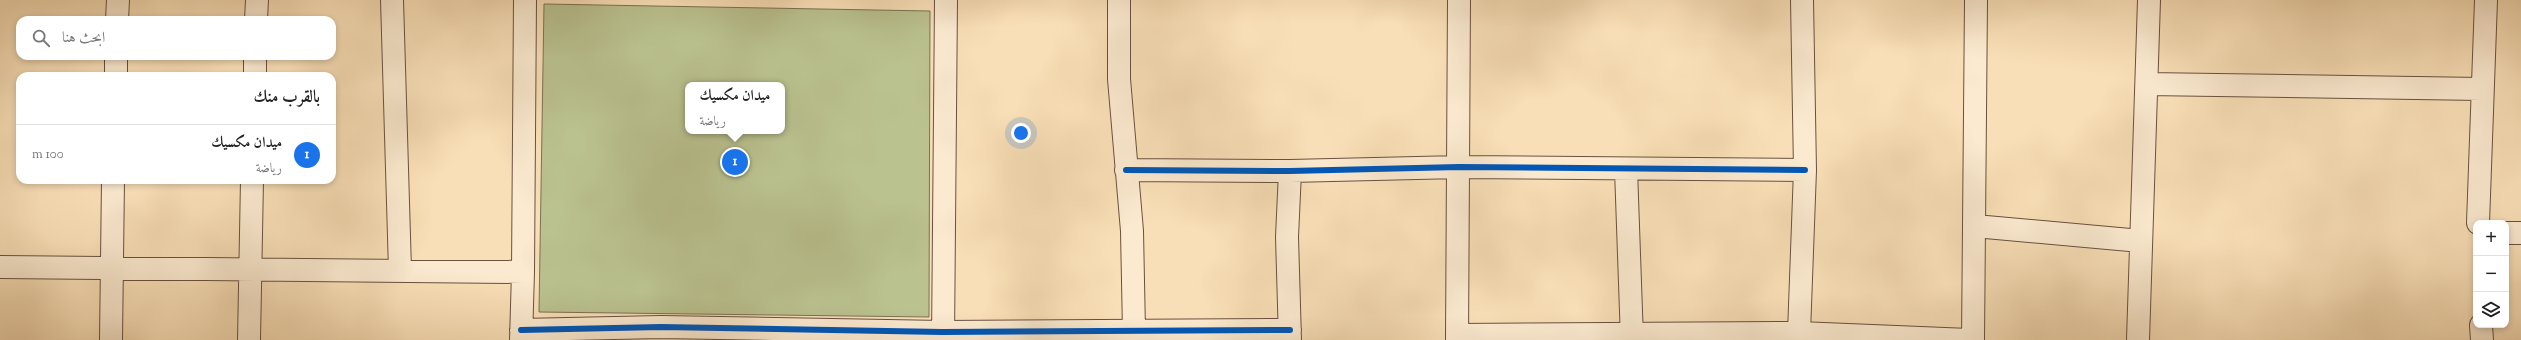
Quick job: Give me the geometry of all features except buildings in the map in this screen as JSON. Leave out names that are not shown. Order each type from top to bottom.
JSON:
[{"type":"street","points":[[117,16],[118,0]]},
{"type":"street","points":[[256,16],[257,0]]},
{"type":"street","points":[[392,0],[400,270]]},
{"type":"street","points":[[525,0],[524,272],[521,335],[662,333],[942,336],[1134,331],[1290,335],[1287,237],[1290,171]]},
{"type":"street","points":[[942,336],[946,0]]},
{"type":"street","points":[[1120,0],[1119,80],[1133,238],[1134,331]]},
{"type":"street","points":[[1459,0],[1457,337],[1799,333],[1969,340]]},
{"type":"street","points":[[1799,333],[1804,170],[1802,0]]},
{"type":"street","points":[[1973,340],[1976,0]]},
{"type":"street","points":[[2138,340],[2149,0]]},
{"type":"street","points":[[2478,220],[2481,89],[2486,0]]},
{"type":"street","points":[[116,60],[116,72]]},
{"type":"street","points":[[255,60],[255,72]]},
{"type":"street","points":[[2147,84],[2481,89]]},
{"type":"street","points":[[1126,170],[1290,171],[1459,167],[1804,170]]},
{"type":"street","points":[[1626,169],[1632,336]]},
{"type":"street","points":[[111,340],[113,184]]},
{"type":"street","points":[[249,340],[252,184]]},
{"type":"street","points":[[1975,226],[2141,241]]},
{"type":"street","points":[[2509,233],[2521,233]]},
{"type":"street","points":[[0,267],[524,272]]},
{"type":"street","points":[[2481,328],[2482,340]]},
{"type":"green space","points":[[544,4],[930,11],[929,317],[539,312]]},
{"type":"cycle path","points":[[1126,170],[1290,171],[1459,167],[1805,170]]},
{"type":"cycle path","points":[[521,330],[661,327],[942,332],[1290,330]]},
{"type":"place","name":"ميدان مكسيك","points":[[735,162]]}]
